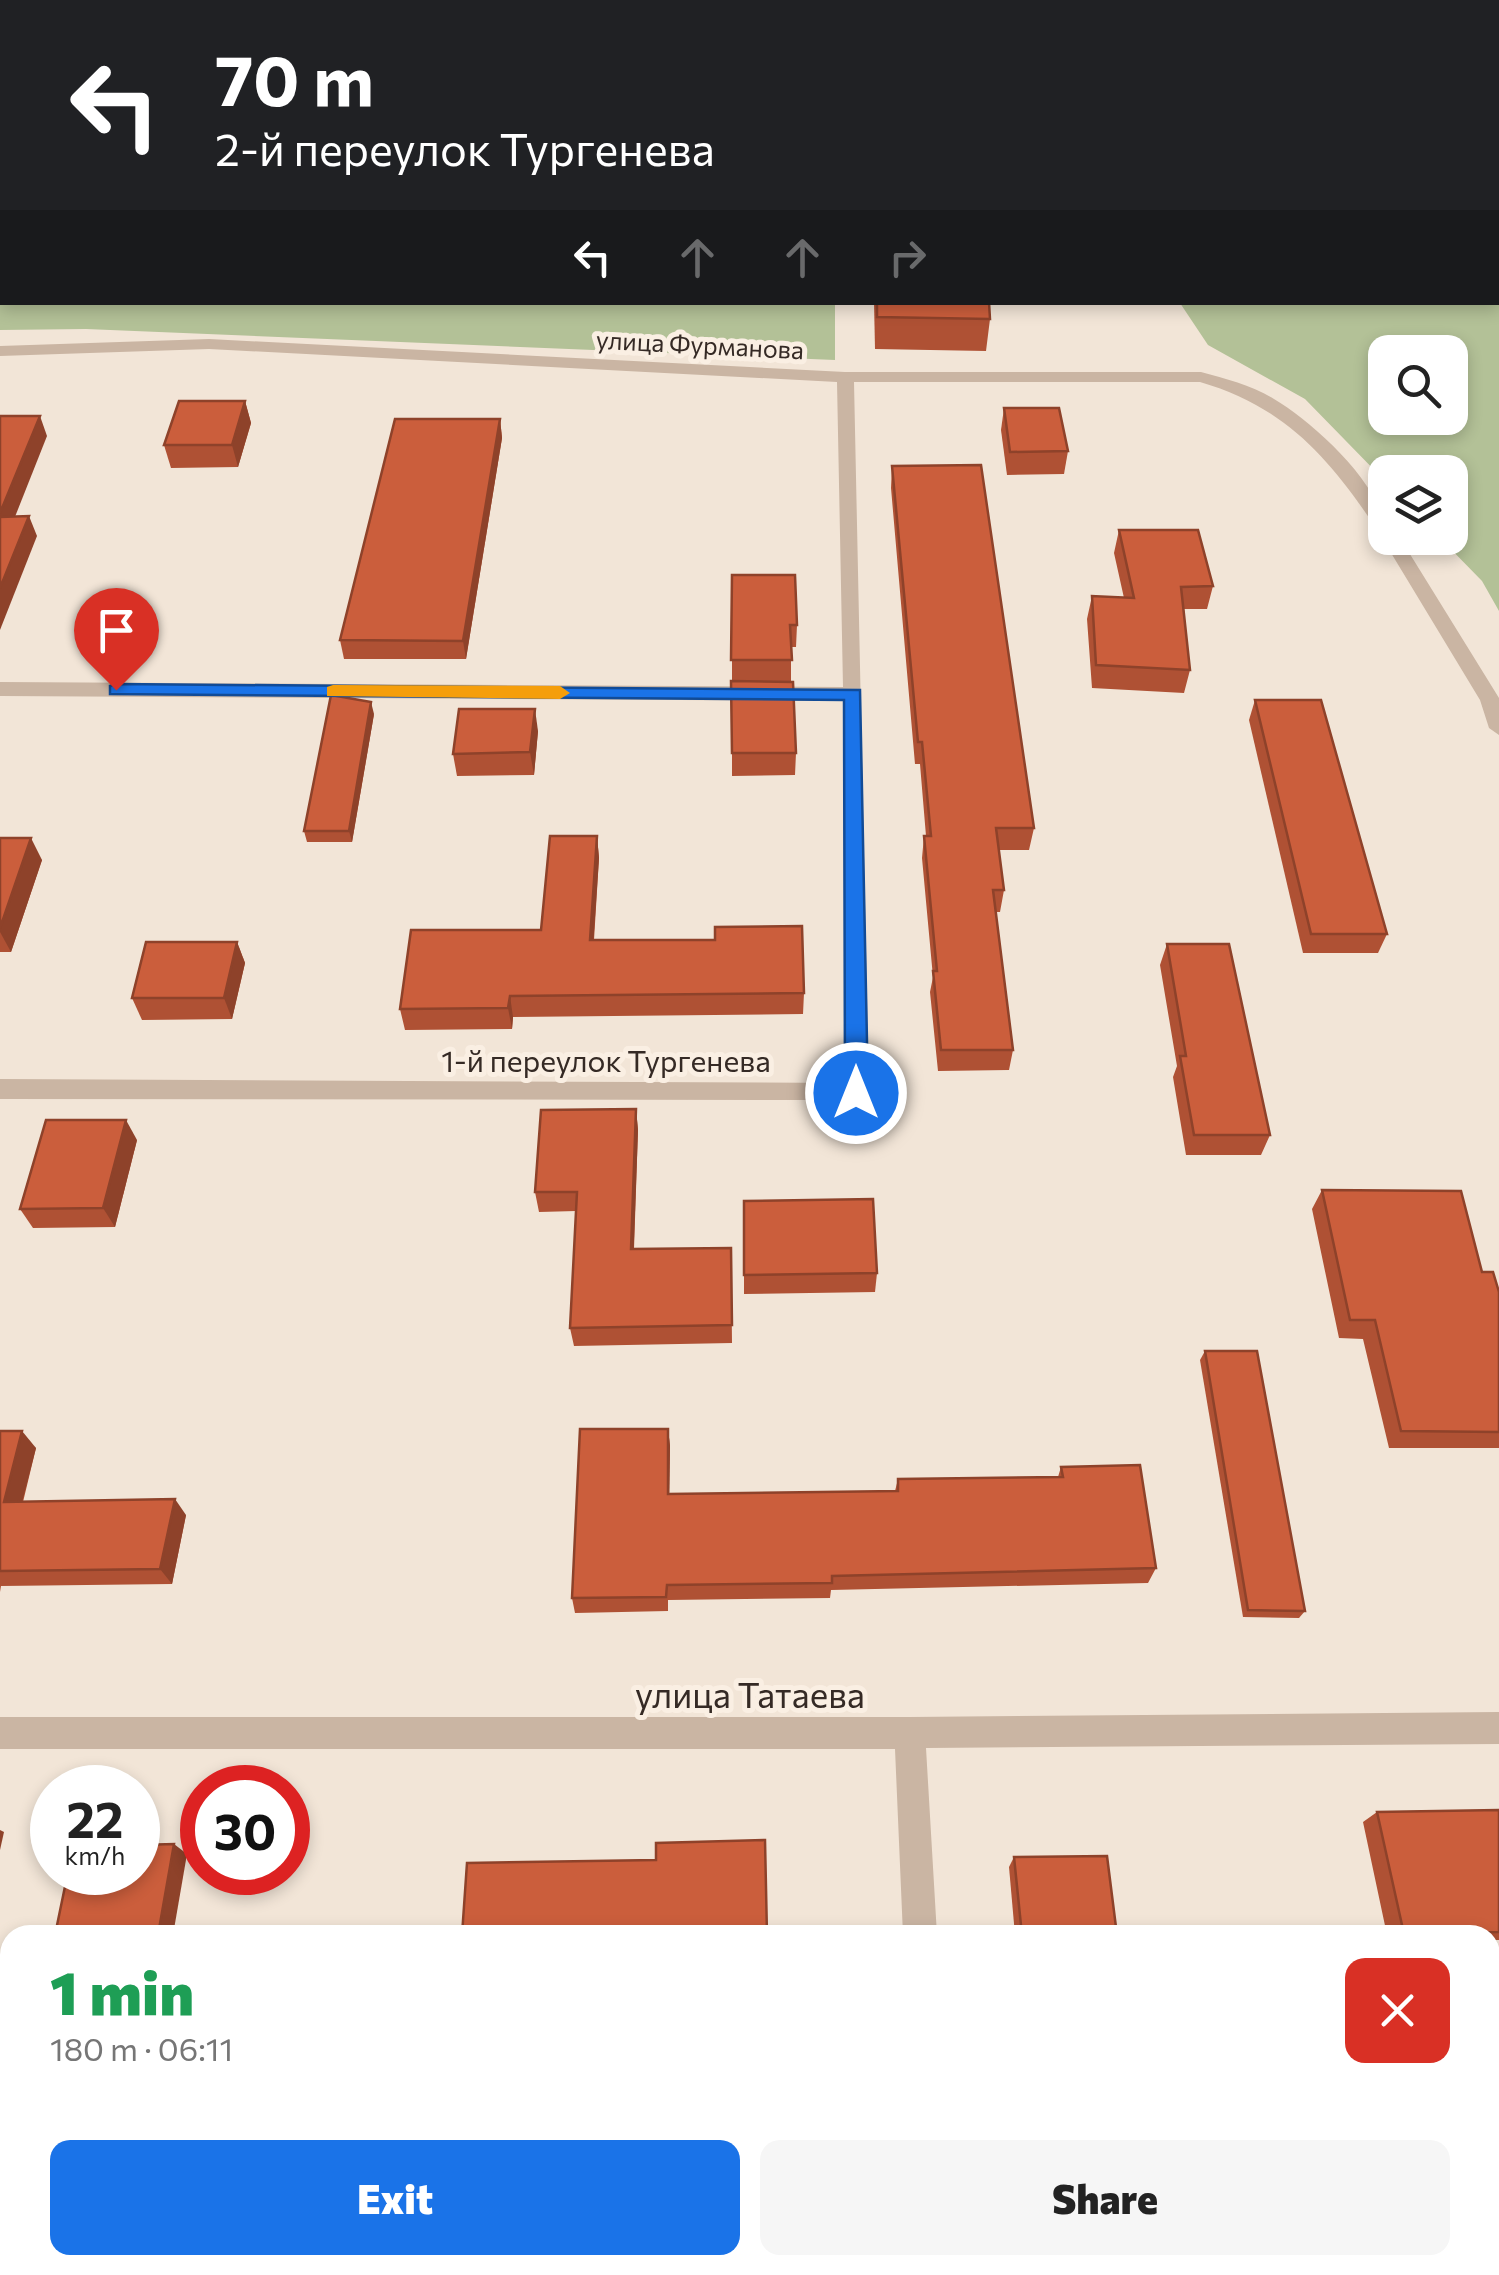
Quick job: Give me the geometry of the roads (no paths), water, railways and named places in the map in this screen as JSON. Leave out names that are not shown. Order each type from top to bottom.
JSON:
[{"type":"street","name":"улица Фурманова","points":[[0,350],[209,344],[845,377],[1201,377],[1249,392],[1290,420],[1360,486],[1368,499]]},
{"type":"street","name":"1-й переулок Тургенева","points":[[0,1088],[856,1093],[854,694],[845,377]]},
{"type":"street","points":[[1401,555],[1490,700],[1499,728]]},
{"type":"street","points":[[0,690],[854,694]]},
{"type":"street","name":"улица Татаева","points":[[0,1733],[910,1733],[1499,1728]]},
{"type":"street","points":[[910,1733],[920,1925]]}]
